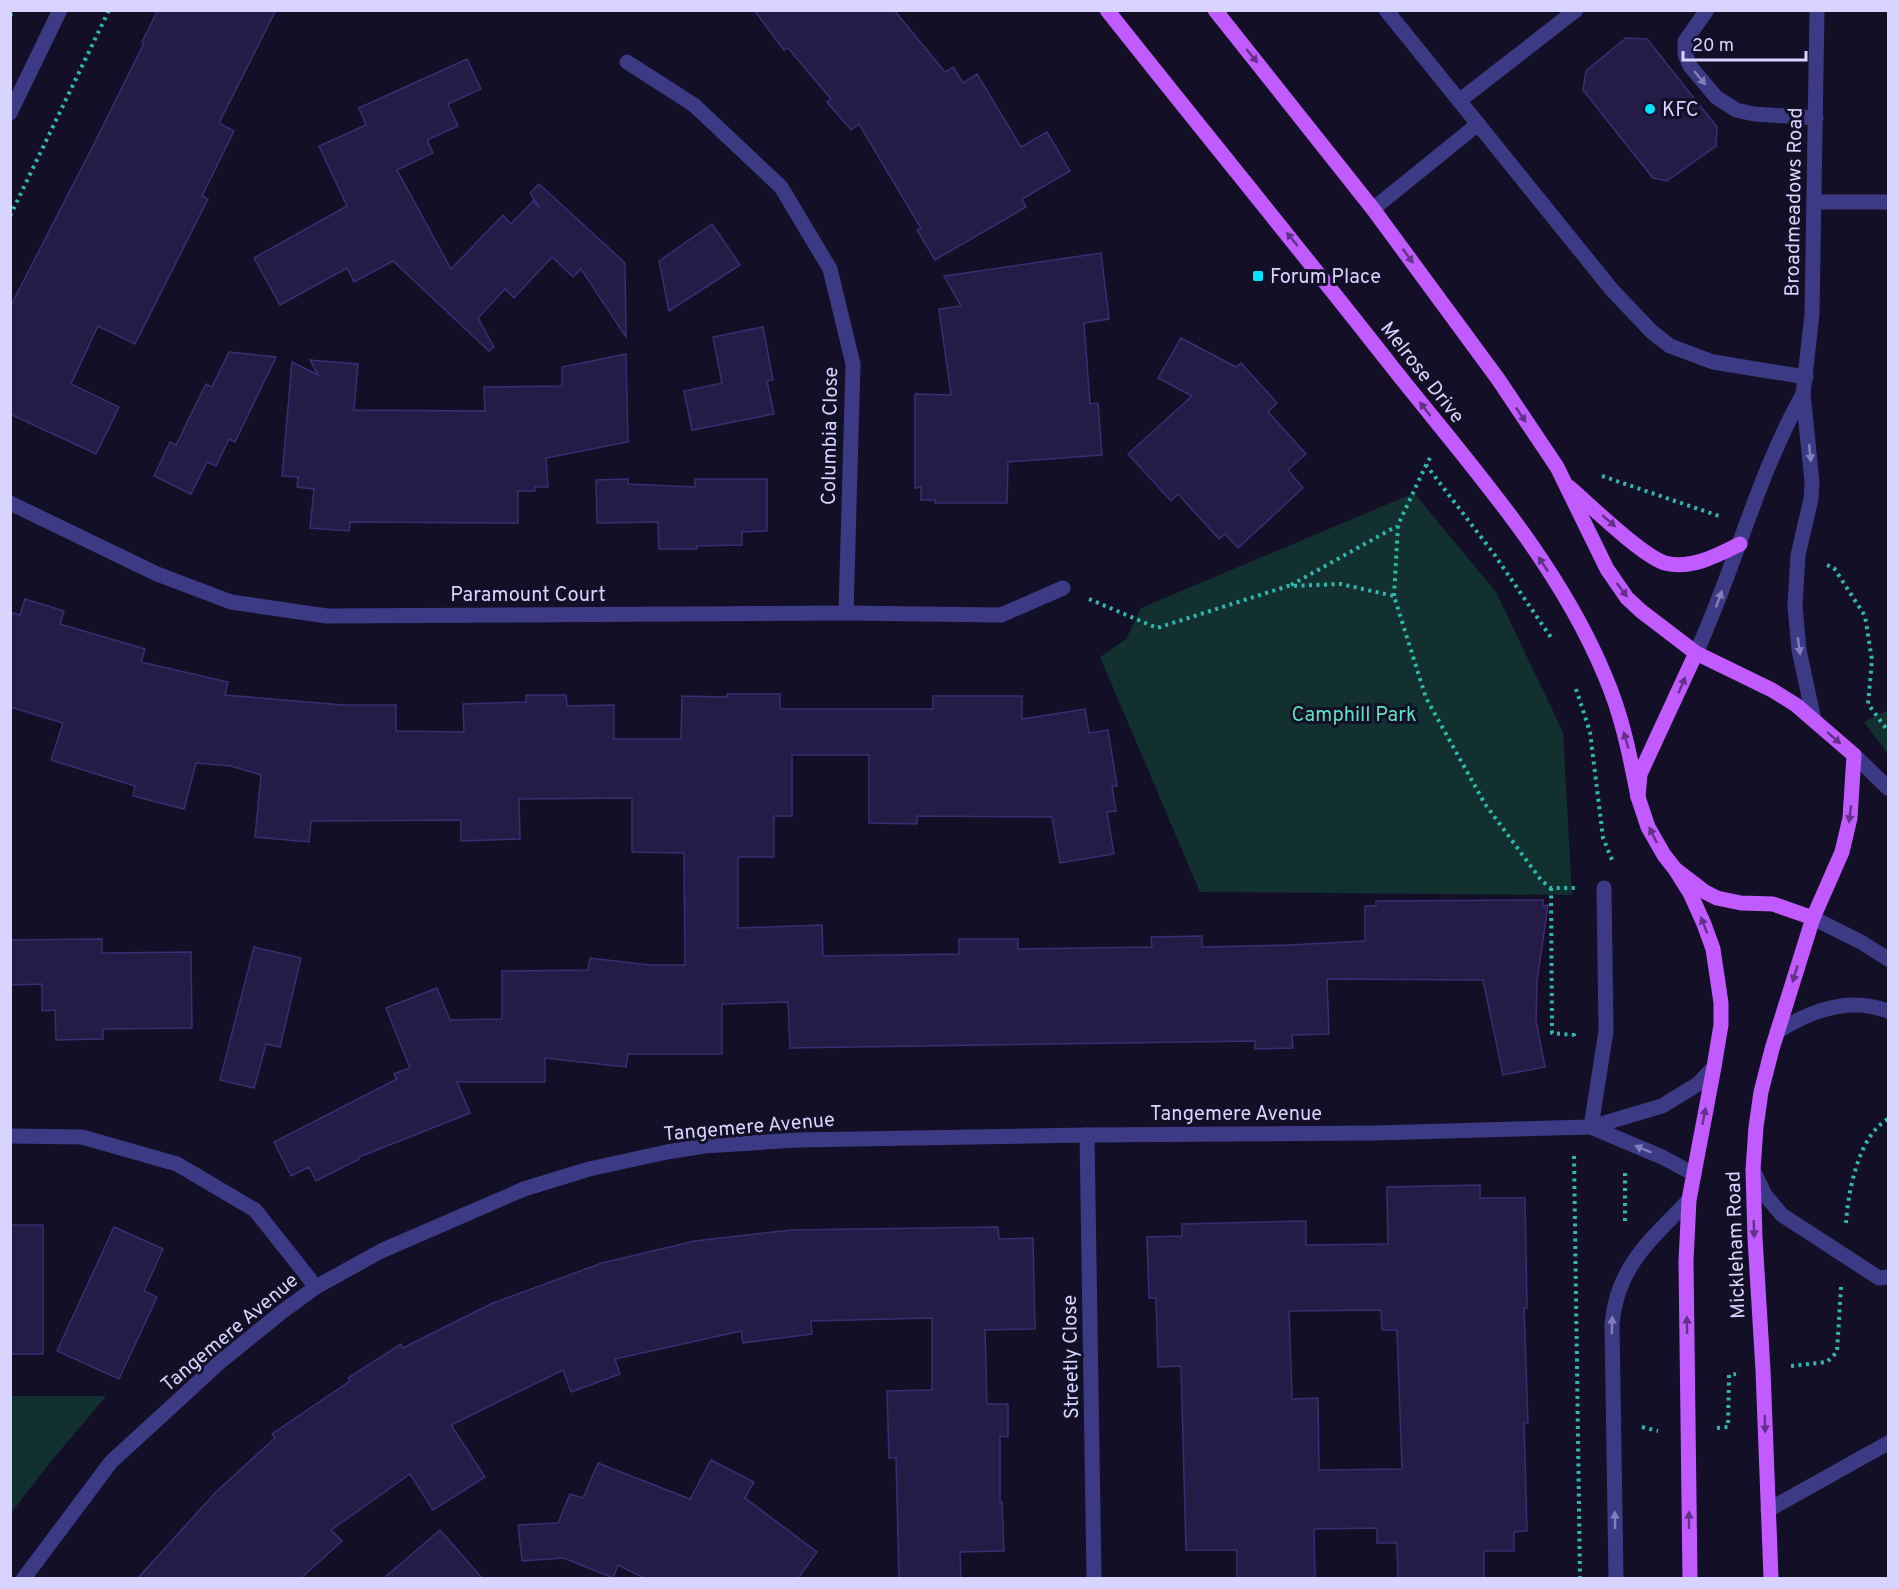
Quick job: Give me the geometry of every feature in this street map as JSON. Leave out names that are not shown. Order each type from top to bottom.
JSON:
[{"type":"main road","name":"Melrose Drive","points":[[1107,10],[1509,513],[1565,598],[1585,632],[1606,677],[1629,749],[1638,797],[1655,841],[1675,869]]},
{"type":"main road","points":[[1215,10],[1373,209],[1498,379],[1557,467],[1607,569],[1627,598],[1696,653],[1772,690],[1796,705],[1854,755]]},
{"type":"main road","points":[[1565,483],[1649,556],[1665,563],[1687,564],[1704,560],[1740,543]]},
{"type":"main road","points":[[1638,797],[1640,774],[1646,759],[1696,653]]},
{"type":"main road","name":"Mickleham Road","points":[[1771,1578],[1753,1170],[1761,1092],[1777,1032],[1813,918],[1835,869],[1846,837],[1850,818],[1854,755]]},
{"type":"main road","points":[[1675,869],[1693,885],[1717,898],[1741,903],[1773,904],[1813,918]]},
{"type":"main road","name":"Mickleham Road","points":[[1675,869],[1694,902],[1713,949],[1721,1004],[1721,1025],[1689,1200],[1686,1261],[1690,1578]]},
{"type":"street","points":[[10,113],[60,10]]},
{"type":"street","points":[[1386,10],[1612,290],[1661,339],[1670,346],[1713,362],[1806,378]]},
{"type":"street","points":[[1459,101],[1576,10]]},
{"type":"street","points":[[1707,10],[1685,42],[1685,54],[1690,66],[1716,97],[1736,110],[1754,114],[1816,118]]},
{"type":"street","name":"Broadmeadows Road","points":[[1814,720],[1799,650],[1795,606],[1798,555],[1811,499],[1812,482],[1803,394],[1812,314],[1817,10]]},
{"type":"street","name":"Columbia Close","points":[[627,62],[694,105],[781,187],[830,269],[853,364],[846,613]]},
{"type":"street","points":[[1373,209],[1478,124]]},
{"type":"street","points":[[1815,202],[1888,202]]},
{"type":"street","name":"Broadmeadows Road","points":[[1696,653],[1719,601],[1774,450],[1803,394]]},
{"type":"street","name":"Paramount Court","points":[[10,503],[157,574],[231,602],[327,616],[846,613],[1001,615],[1063,588]]},
{"type":"street","points":[[1854,755],[1888,788]]},
{"type":"street","points":[[1591,1128],[1606,1031],[1604,888]]},
{"type":"street","points":[[1813,918],[1861,942],[1888,959]]},
{"type":"street","points":[[1777,1032],[1809,1014],[1841,1005],[1877,1006],[1888,1011]]},
{"type":"street","name":"Tangemere Avenue","points":[[24,1578],[111,1462],[220,1362],[316,1287],[381,1251],[524,1189],[590,1169],[704,1146],[817,1139],[1375,1133],[1591,1128],[1662,1106],[1698,1084],[1714,1067]]},
{"type":"street","name":"Tangemere Avenue","points":[[1591,1128],[1662,1157],[1694,1174]]},
{"type":"street","name":"Streetly Close","points":[[1087,1135],[1094,1578]]},
{"type":"street","points":[[10,1136],[82,1137],[177,1164],[255,1210],[316,1287]]},
{"type":"street","points":[[1753,1170],[1766,1196],[1782,1215],[1879,1278],[1888,1277]]},
{"type":"street","points":[[1616,1578],[1612,1324],[1614,1305],[1617,1292],[1636,1256],[1689,1200]]},
{"type":"street","points":[[1768,1510],[1888,1443]]},
{"type":"path","points":[[10,16],[13,10]]},
{"type":"path","points":[[10,216],[109,10]]},
{"type":"path","points":[[1444,433],[1398,525],[1394,596],[1426,698],[1485,804],[1541,880],[1551,888],[1604,888],[1617,882],[1617,872],[1603,838],[1590,732],[1573,680]]},
{"type":"path","points":[[1426,465],[1494,554],[1554,642]]},
{"type":"path","points":[[1063,588],[1156,628],[1288,586],[1398,525]]},
{"type":"path","points":[[1288,586],[1341,584],[1394,596]]},
{"type":"path","points":[[1865,616],[1872,660],[1868,704],[1888,731]]},
{"type":"path","points":[[1551,888],[1552,1033],[1574,1035],[1574,1045]]},
{"type":"path","points":[[1574,1128],[1580,1578]]},
{"type":"green space","name":"Camphill Park","points":[[1414,493],[1496,592],[1563,732],[1572,895],[1200,892],[1100,657],[1126,639],[1141,608]]},
{"type":"green space","points":[[1888,710],[1888,754],[1864,722]]},
{"type":"green space","points":[[11,1396],[106,1396],[11,1513]]},
{"type":"building","points":[[158,10],[276,10],[219,123],[234,131],[202,196],[208,199],[135,344],[98,326],[71,384],[119,407],[96,454],[10,414],[10,307],[92,148]]},
{"type":"building","points":[[754,10],[894,10],[945,72],[953,67],[963,83],[977,74],[1021,147],[1047,132],[1070,171],[1022,199],[1026,207],[935,260],[917,230],[921,228],[859,124],[851,130],[827,102],[831,99],[788,48],[784,50]]},
{"type":"building","name":"KFC","points":[[1626,38],[1647,39],[1717,127],[1716,146],[1667,181],[1653,178],[1583,90],[1586,71]]},
{"type":"building","points":[[467,59],[481,89],[448,104],[458,126],[427,140],[433,153],[397,170],[451,269],[503,215],[511,224],[533,201],[540,208],[530,193],[539,184],[625,263],[626,337],[581,269],[573,277],[552,257],[514,298],[505,289],[478,318],[494,347],[489,351],[393,261],[354,282],[347,268],[280,305],[254,258],[347,206],[319,146],[366,125],[359,108]]},
{"type":"building","points":[[712,224],[740,265],[669,311],[659,261]]},
{"type":"building","points":[[1101,253],[1109,319],[1084,323],[1090,404],[1098,403],[1102,455],[1008,462],[1007,503],[935,503],[935,500],[921,500],[921,487],[915,488],[915,394],[951,395],[939,309],[961,306],[944,276]]},
{"type":"building","points":[[763,327],[773,380],[767,381],[774,414],[692,430],[684,391],[722,383],[713,337]]},
{"type":"building","points":[[1181,338],[1236,367],[1241,363],[1277,403],[1268,412],[1306,454],[1288,470],[1303,488],[1238,548],[1225,534],[1219,539],[1178,494],[1171,501],[1128,454],[1192,396],[1158,378]]},
{"type":"building","points":[[229,352],[276,357],[235,442],[229,439],[216,466],[207,462],[191,494],[154,476],[170,442],[176,445],[206,384],[212,387]]},
{"type":"building","points":[[626,354],[628,442],[546,458],[548,487],[535,487],[535,491],[518,491],[518,523],[350,522],[349,531],[310,528],[314,489],[297,487],[298,477],[282,476],[292,362],[318,375],[310,360],[358,364],[354,410],[485,411],[484,387],[562,386],[562,367]]},
{"type":"building","points":[[628,479],[628,484],[695,487],[695,479],[767,479],[767,531],[742,532],[742,545],[697,546],[697,549],[659,549],[658,522],[597,523],[596,480]]},
{"type":"building","points":[[25,599],[64,611],[60,624],[145,649],[141,662],[228,682],[225,695],[343,705],[396,705],[396,731],[464,732],[463,704],[526,702],[526,695],[566,695],[567,706],[614,705],[614,739],[681,739],[682,696],[727,697],[727,694],[780,694],[780,709],[933,709],[933,696],[1022,696],[1022,719],[1085,709],[1089,733],[1108,730],[1117,786],[1112,786],[1116,811],[1107,812],[1114,854],[1060,863],[1052,817],[917,816],[917,824],[869,823],[869,755],[792,755],[792,816],[774,816],[774,857],[738,857],[738,928],[822,925],[823,956],[959,954],[959,939],[1018,939],[1018,949],[1152,947],[1151,937],[1202,936],[1202,947],[1289,945],[1365,941],[1365,906],[1376,906],[1376,901],[1543,900],[1543,906],[1548,905],[1537,981],[1536,1021],[1545,1067],[1503,1075],[1483,980],[1327,979],[1329,1034],[1292,1035],[1293,1048],[1255,1049],[1255,1041],[790,1048],[788,1002],[722,1004],[722,1054],[628,1054],[626,1067],[545,1058],[545,1082],[457,1082],[470,1113],[359,1157],[316,1181],[309,1167],[291,1176],[274,1142],[397,1079],[394,1074],[410,1068],[386,1008],[437,988],[450,1020],[502,1019],[502,971],[588,970],[590,958],[650,965],[685,965],[684,853],[632,852],[632,798],[519,799],[520,839],[461,841],[461,820],[311,821],[309,842],[255,837],[261,775],[231,766],[196,763],[184,809],[133,796],[135,786],[51,760],[63,723],[10,707],[10,612],[20,615]]},
{"type":"building","points":[[102,939],[102,953],[191,952],[192,1028],[103,1029],[103,1039],[56,1040],[55,1010],[42,1011],[42,984],[10,985],[10,940]]},
{"type":"building","points":[[254,947],[301,958],[280,1047],[266,1044],[254,1088],[220,1080]]},
{"type":"building","points":[[1480,1185],[1480,1198],[1525,1198],[1527,1308],[1524,1308],[1528,1423],[1524,1423],[1527,1531],[1514,1532],[1514,1551],[1484,1551],[1484,1578],[1398,1578],[1397,1543],[1377,1543],[1377,1528],[1314,1529],[1315,1578],[1237,1578],[1237,1550],[1186,1550],[1181,1366],[1158,1367],[1156,1298],[1149,1298],[1147,1237],[1182,1236],[1182,1224],[1306,1221],[1306,1245],[1388,1244],[1387,1187]],"holes":[[[1381,1310],[1382,1330],[1397,1330],[1402,1469],[1319,1470],[1318,1398],[1292,1399],[1289,1311]]]},
{"type":"building","points":[[10,1225],[43,1225],[43,1354],[10,1354]]},
{"type":"building","points":[[114,1227],[163,1249],[144,1291],[157,1297],[119,1379],[57,1351]]},
{"type":"building","points":[[998,1227],[999,1239],[1033,1238],[1035,1329],[985,1330],[987,1404],[1008,1404],[1008,1437],[1000,1436],[1000,1502],[1002,1502],[1004,1551],[960,1552],[961,1578],[899,1578],[896,1458],[889,1458],[887,1391],[932,1390],[932,1318],[811,1321],[812,1334],[743,1343],[741,1331],[615,1359],[620,1374],[571,1392],[563,1370],[451,1425],[485,1477],[433,1510],[410,1474],[331,1530],[342,1541],[301,1578],[138,1578],[216,1492],[275,1438],[272,1434],[350,1381],[348,1378],[401,1344],[403,1348],[493,1303],[602,1263],[695,1241],[791,1230]]},
{"type":"building","points":[[711,1460],[754,1482],[745,1498],[817,1552],[798,1578],[644,1578],[618,1565],[613,1578],[564,1558],[522,1561],[518,1525],[558,1523],[570,1494],[583,1498],[598,1463],[690,1499]]},
{"type":"building","points":[[440,1530],[482,1578],[384,1578]]},
{"type":"place","name":"KFC","points":[[1650,109]]},
{"type":"place","name":"Forum Place","points":[[1258,276]]}]
